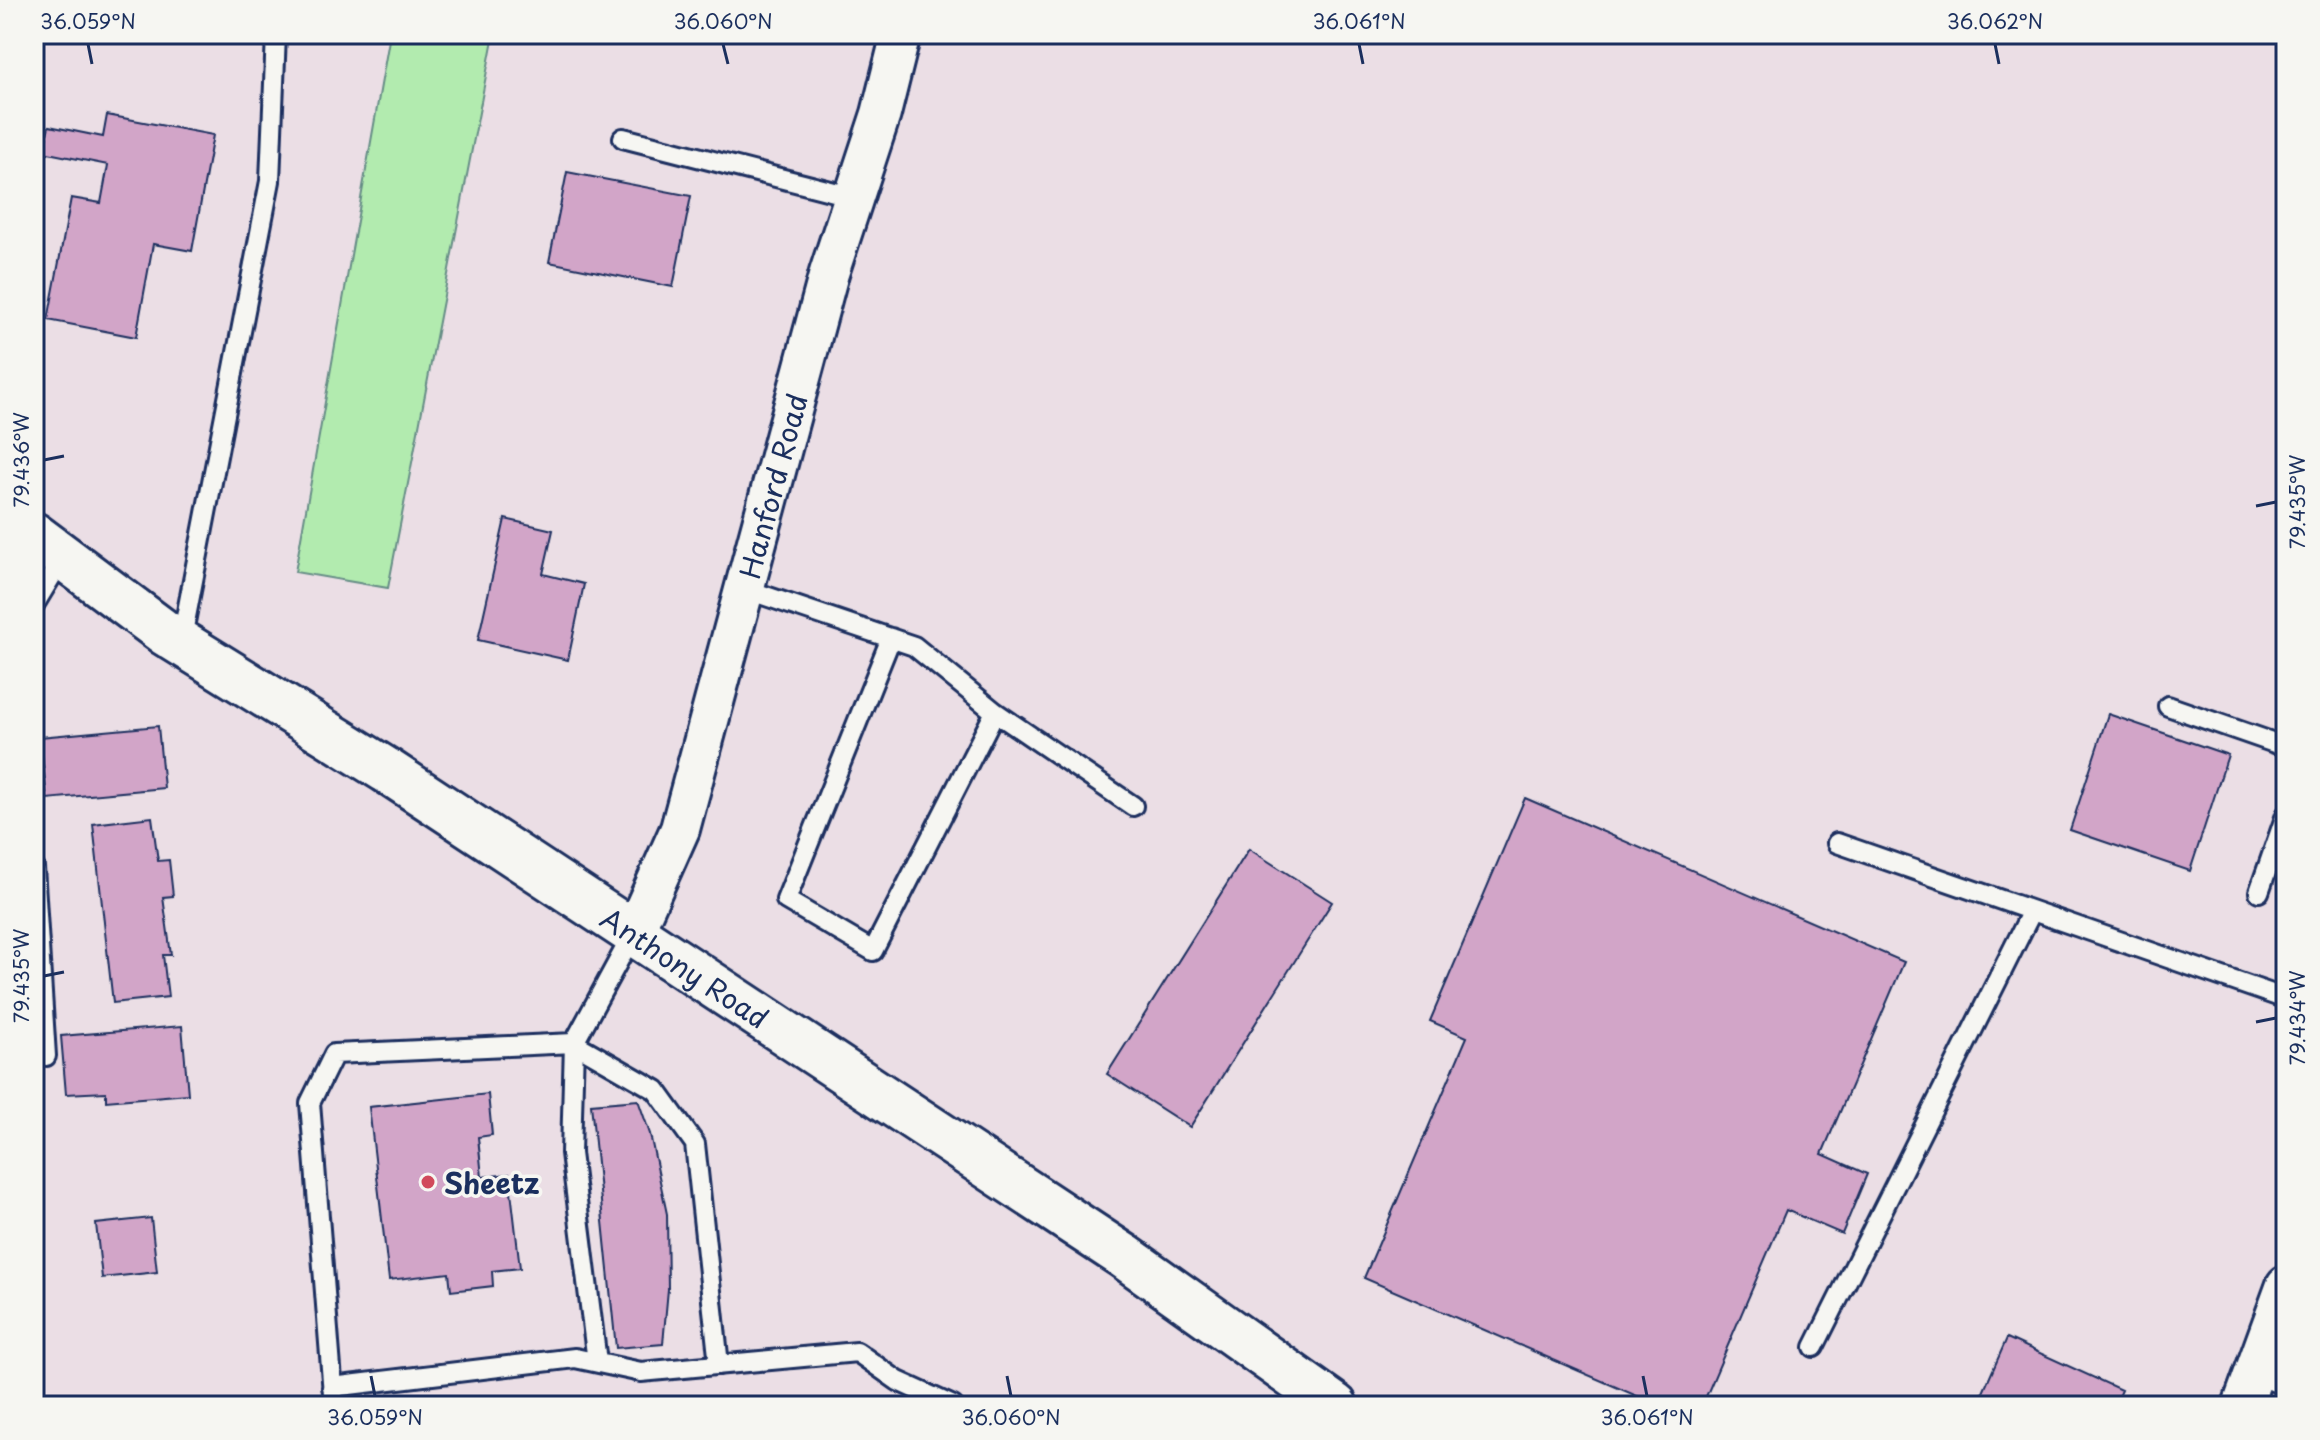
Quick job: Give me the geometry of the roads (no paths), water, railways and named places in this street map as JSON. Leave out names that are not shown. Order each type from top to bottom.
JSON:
[{"type":"street","name":"Hanford Road","points":[[634,932],[680,829],[829,273],[901,34]]},
{"type":"street","name":"Anthony Road","points":[[48,546],[181,643],[386,770],[634,932],[879,1098],[1124,1256],[1335,1406]]},
{"type":"street","points":[[2261,1389],[2286,1285]]},
{"type":"lane","points":[[181,643],[270,181],[276,34]]},
{"type":"lane","points":[[623,138],[854,197]]},
{"type":"lane","points":[[34,605],[48,546]]},
{"type":"lane","points":[[745,589],[914,646],[995,712],[1133,806]]},
{"type":"lane","points":[[891,638],[786,900],[873,951],[995,712]]},
{"type":"lane","points":[[2168,706],[2286,747]]},
{"type":"lane","points":[[2259,892],[2286,815]]},
{"type":"lane","points":[[1837,843],[2286,999]]},
{"type":"lane","points":[[34,867],[46,1056]]},
{"type":"lane","points":[[1814,1347],[2032,911]]},
{"type":"lane","points":[[597,1362],[571,1153],[574,1043],[634,932]]},
{"type":"lane","points":[[334,1406],[310,1103],[334,1054],[574,1043],[656,1090],[695,1144],[719,1365]]},
{"type":"lane","points":[[332,1387],[575,1358],[641,1372],[857,1352],[898,1381],[953,1406]]},
{"type":"place","name":"Sheetz","points":[[428,1182]]}]
